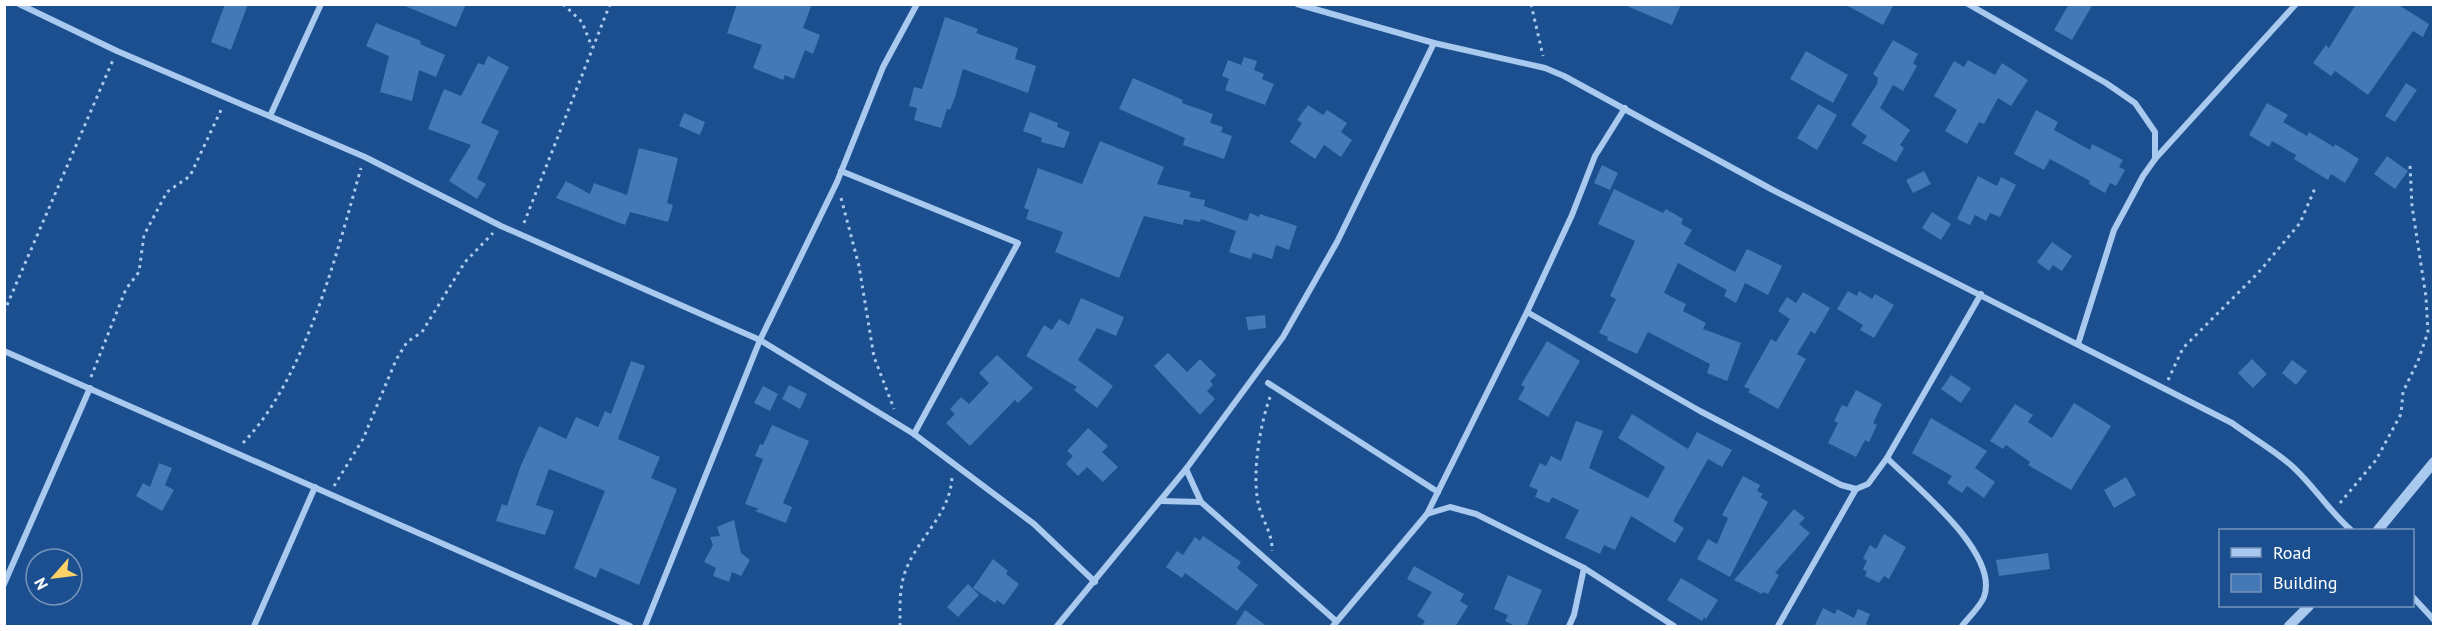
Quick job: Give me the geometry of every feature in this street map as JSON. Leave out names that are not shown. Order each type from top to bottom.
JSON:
[{"type":"street","points":[[19,4],[117,51],[364,157],[501,226],[760,340],[914,434],[1034,524],[1095,582]]},
{"type":"street","points":[[270,116],[321,4]]},
{"type":"street","points":[[645,627],[760,340],[837,182],[883,68],[917,4]]},
{"type":"street","points":[[1297,4],[1317,6],[1434,43],[1545,68],[1625,108],[1771,189],[1982,294],[2232,423],[2291,465],[2318,494],[2332,514],[2349,529]]},
{"type":"street","points":[[1968,4],[2106,83],[2135,103],[2155,132],[2155,159]]},
{"type":"street","points":[[2078,344],[2114,230],[2143,176],[2155,159],[2296,4]]},
{"type":"street","points":[[1057,627],[1186,469],[1283,337],[1337,242],[1434,43]]},
{"type":"street","points":[[1186,469],[1201,502],[1334,624],[1427,514],[1527,312],[1572,215],[1595,156],[1625,108]]},
{"type":"street","points":[[841,171],[1018,243],[914,434]]},
{"type":"street","points":[[1527,312],[1700,411],[1840,485],[1856,489],[1868,484],[1887,458],[1982,294]]},
{"type":"street","points":[[4,351],[233,453],[330,492],[630,627]]},
{"type":"street","points":[[1268,383],[1438,492]]},
{"type":"street","points":[[4,584],[6,574],[88,387]]},
{"type":"street","points":[[1887,458],[1976,550],[1984,570],[1984,597],[1962,627]]},
{"type":"street","points":[[2380,529],[2433,462]]},
{"type":"street","points":[[254,627],[315,487]]},
{"type":"street","points":[[1778,627],[1856,489]]},
{"type":"street","points":[[1160,501],[1201,502]]},
{"type":"street","points":[[1427,514],[1450,507],[1476,514],[1584,568],[1674,627]]},
{"type":"street","points":[[1569,627],[1574,615],[1584,568]]},
{"type":"street","points":[[2414,598],[2433,620]]},
{"type":"street","points":[[2289,627],[2307,607]]},
{"type":"path","points":[[563,4],[582,22],[592,49]]},
{"type":"path","points":[[520,233],[610,4]]},
{"type":"path","points":[[1532,4],[1545,68]]},
{"type":"path","points":[[4,312],[117,51]]},
{"type":"path","points":[[88,387],[126,290],[139,272],[144,235],[167,192],[190,176],[227,97]]},
{"type":"path","points":[[233,453],[268,413],[300,350],[332,269],[364,157]]},
{"type":"path","points":[[2332,514],[2376,460],[2402,414],[2403,392],[2418,361],[2428,332],[2426,297],[2412,206],[2410,165]]},
{"type":"path","points":[[837,182],[858,266],[874,357],[901,426]]},
{"type":"path","points":[[2163,389],[2183,348],[2271,259],[2300,223],[2316,186]]},
{"type":"path","points":[[330,492],[363,439],[396,360],[407,342],[422,332],[465,262],[501,226]]},
{"type":"path","points":[[1268,383],[1270,396],[1261,420],[1256,483],[1258,503],[1272,541],[1271,564]]},
{"type":"path","points":[[900,627],[902,581],[916,550],[937,520],[951,493],[952,462]]},
{"type":"building","points":[[225,4],[248,4],[231,50],[211,42]]},
{"type":"building","points":[[400,4],[466,4],[456,27]]},
{"type":"building","points":[[737,4],[812,4],[803,28],[820,35],[813,54],[805,50],[794,79],[785,75],[783,80],[753,68],[762,45],[727,33]]},
{"type":"building","points":[[1622,4],[1681,4],[1672,25]]},
{"type":"building","points":[[1844,4],[1894,4],[1883,25]]},
{"type":"building","points":[[2069,4],[2093,4],[2072,40],[2054,30]]},
{"type":"building","points":[[2356,4],[2397,4],[2429,24],[2423,37],[2413,31],[2368,95],[2335,71],[2331,76],[2313,63],[2326,45],[2329,48]]},
{"type":"building","points":[[945,17],[978,29],[976,33],[1018,48],[1015,59],[1036,66],[1028,93],[963,69],[955,97],[950,110],[947,109],[941,128],[914,120],[917,108],[909,106],[914,87],[922,89]]},
{"type":"building","points":[[376,23],[421,41],[420,44],[445,55],[436,77],[419,70],[412,101],[380,92],[389,56],[366,46]]},
{"type":"building","points":[[1893,40],[1918,54],[1913,63],[1917,66],[1903,91],[1893,85],[1880,108],[1910,130],[1900,145],[1904,148],[1896,162],[1862,143],[1867,136],[1851,125],[1877,84],[1878,78],[1873,74]]},
{"type":"building","points":[[1806,51],[1848,75],[1833,103],[1790,79]]},
{"type":"building","points":[[488,56],[509,67],[481,123],[499,131],[477,179],[486,184],[477,199],[449,181],[471,145],[428,129],[444,89],[461,96],[478,63],[484,65]]},
{"type":"building","points":[[1244,57],[1257,61],[1254,70],[1264,74],[1262,79],[1274,84],[1265,105],[1225,90],[1229,79],[1222,76],[1228,60],[1241,65]]},
{"type":"building","points":[[1968,60],[1995,75],[2002,63],[2028,80],[2011,106],[1998,98],[1984,124],[1979,122],[1967,144],[1945,131],[1957,110],[1934,96],[1954,61],[1964,67]]},
{"type":"building","points":[[1133,78],[1183,100],[1182,103],[1213,114],[1210,123],[1223,127],[1221,132],[1232,136],[1224,159],[1183,145],[1185,138],[1119,109]]},
{"type":"building","points":[[2406,83],[2417,90],[2395,122],[2385,116]]},
{"type":"building","points":[[2267,103],[2288,115],[2283,122],[2307,136],[2309,132],[2334,147],[2335,144],[2359,159],[2345,183],[2331,174],[2328,180],[2294,159],[2296,155],[2272,141],[2269,147],[2249,135]]},
{"type":"building","points":[[1818,104],[1837,115],[1817,150],[1797,138]]},
{"type":"building","points":[[1308,105],[1323,115],[1327,110],[1347,123],[1341,132],[1352,140],[1341,157],[1324,145],[1315,159],[1290,142],[1302,123],[1297,120]]},
{"type":"building","points":[[2036,110],[2058,122],[2054,130],[2090,150],[2092,144],[2123,160],[2119,167],[2125,170],[2116,186],[2110,183],[2105,193],[2089,184],[2090,181],[2050,159],[2044,170],[2014,154]]},
{"type":"building","points":[[1030,112],[1058,123],[1057,127],[1070,132],[1064,148],[1041,142],[1042,138],[1023,131]]},
{"type":"building","points":[[684,113],[705,122],[700,135],[679,126]]},
{"type":"building","points":[[1100,141],[1164,167],[1157,184],[1191,192],[1189,197],[1205,200],[1204,206],[1247,221],[1250,213],[1259,217],[1260,214],[1297,226],[1289,250],[1276,245],[1272,259],[1253,253],[1251,259],[1229,252],[1236,231],[1201,219],[1200,222],[1184,219],[1183,225],[1144,216],[1119,278],[1055,252],[1063,232],[1026,219],[1029,210],[1024,208],[1038,168],[1082,184]]},
{"type":"building","points":[[639,148],[678,158],[667,203],[673,205],[668,222],[630,212],[625,225],[556,198],[566,181],[590,194],[594,183],[627,195]]},
{"type":"building","points":[[2387,156],[2408,171],[2395,189],[2374,174]]},
{"type":"building","points":[[1602,165],[1618,173],[1610,190],[1594,183]]},
{"type":"building","points":[[1924,171],[1931,184],[1913,193],[1906,180]]},
{"type":"building","points":[[1978,176],[1997,186],[2001,177],[2016,185],[2000,217],[1990,213],[1986,221],[1975,215],[1970,225],[1957,219]]},
{"type":"building","points":[[1614,189],[1663,213],[1666,209],[1683,219],[1681,224],[1692,230],[1684,244],[1735,272],[1747,249],[1782,266],[1768,295],[1745,283],[1736,303],[1724,296],[1727,290],[1678,263],[1664,293],[1686,304],[1683,311],[1706,323],[1703,329],[1741,343],[1727,381],[1707,373],[1710,364],[1648,332],[1637,354],[1607,340],[1608,337],[1599,333],[1616,299],[1610,296],[1635,241],[1598,224]]},
{"type":"building","points":[[1932,212],[1951,224],[1941,240],[1922,228]]},
{"type":"building","points":[[2052,242],[2072,256],[2062,271],[2053,265],[2049,271],[2037,262]]},
{"type":"building","points":[[1848,291],[1857,296],[1859,291],[1872,299],[1875,294],[1894,305],[1874,338],[1860,330],[1863,325],[1837,309]]},
{"type":"building","points":[[1803,292],[1830,308],[1815,334],[1811,331],[1797,354],[1806,359],[1778,409],[1748,392],[1750,389],[1744,387],[1771,339],[1776,342],[1790,319],[1778,311],[1787,297],[1796,303]]},
{"type":"building","points":[[1081,298],[1124,317],[1116,336],[1097,328],[1078,360],[1113,386],[1097,408],[1074,390],[1077,387],[1026,356],[1044,325],[1052,330],[1059,319],[1069,325]]},
{"type":"building","points":[[1265,315],[1266,328],[1248,330],[1246,317]]},
{"type":"building","points":[[1547,341],[1580,361],[1548,417],[1518,399],[1525,387],[1521,385]]},
{"type":"building","points":[[1168,353],[1187,372],[1200,359],[1216,375],[1210,381],[1213,385],[1207,391],[1215,399],[1200,415],[1154,366]]},
{"type":"building","points":[[997,355],[1033,388],[1018,403],[1015,400],[970,446],[946,423],[955,414],[950,409],[961,397],[969,404],[989,383],[979,373]]},
{"type":"building","points":[[2252,359],[2267,374],[2253,388],[2238,373]]},
{"type":"building","points":[[2292,360],[2307,371],[2296,385],[2282,373]]},
{"type":"building","points":[[631,361],[645,366],[618,439],[660,457],[651,478],[677,489],[639,585],[600,568],[596,578],[574,568],[605,491],[549,469],[536,505],[554,511],[545,535],[496,521],[502,504],[507,506],[521,465],[539,426],[566,439],[576,417],[598,427],[605,411],[611,414]]},
{"type":"building","points":[[1951,375],[1971,388],[1961,403],[1941,389]]},
{"type":"building","points":[[789,385],[807,394],[800,409],[782,399]]},
{"type":"building","points":[[763,386],[778,394],[770,411],[754,403]]},
{"type":"building","points":[[1856,390],[1882,404],[1873,423],[1877,425],[1869,442],[1865,440],[1856,457],[1828,443],[1838,423],[1834,421],[1842,405],[1847,407]]},
{"type":"building","points":[[2074,403],[2111,426],[2071,490],[2028,465],[2030,462],[2006,445],[2003,449],[1990,441],[2015,404],[2033,415],[2028,422],[2052,438]]},
{"type":"building","points":[[1632,414],[1688,449],[1697,432],[1732,450],[1722,467],[1708,459],[1673,521],[1684,528],[1675,543],[1631,516],[1615,550],[1604,545],[1600,554],[1565,538],[1579,510],[1552,497],[1549,503],[1535,497],[1538,490],[1529,486],[1540,463],[1546,466],[1551,456],[1561,461],[1576,421],[1603,431],[1589,468],[1648,498],[1665,467],[1618,438]]},
{"type":"building","points":[[1931,418],[1987,451],[1975,468],[1995,482],[1984,498],[1967,486],[1962,493],[1947,483],[1952,476],[1912,453]]},
{"type":"building","points":[[772,425],[809,441],[783,503],[792,507],[786,523],[755,511],[759,509],[745,504],[763,459],[755,456]]},
{"type":"building","points":[[1088,428],[1108,446],[1102,452],[1118,467],[1103,482],[1087,467],[1078,476],[1066,464],[1073,456],[1067,451]]},
{"type":"building","points":[[159,463],[172,468],[165,485],[174,490],[162,511],[136,496],[143,483],[150,487]]},
{"type":"building","points":[[1743,476],[1760,485],[1757,491],[1763,494],[1760,497],[1768,502],[1730,577],[1697,559],[1708,539],[1717,544],[1728,518],[1722,515]]},
{"type":"building","points":[[2126,477],[2136,495],[2114,508],[2104,490]]},
{"type":"building","points":[[1794,509],[1805,518],[1799,524],[1810,533],[1775,573],[1779,575],[1768,594],[1763,592],[1762,594],[1734,580]]},
{"type":"building","points":[[734,520],[741,553],[750,560],[741,576],[732,572],[729,582],[713,576],[716,568],[704,562],[713,545],[710,537],[720,536],[717,527]]},
{"type":"building","points":[[1884,534],[1906,547],[1889,579],[1884,576],[1879,583],[1865,576],[1867,572],[1863,569],[1867,561],[1863,558],[1870,545],[1876,549]]},
{"type":"building","points":[[1203,536],[1241,562],[1237,568],[1258,585],[1237,611],[1185,573],[1182,578],[1166,567],[1177,551],[1183,555],[1195,537],[1200,541]]},
{"type":"building","points":[[2048,553],[2050,569],[1999,576],[1996,560]]},
{"type":"building","points":[[993,559],[1008,571],[1006,574],[1019,584],[1004,605],[997,600],[995,603],[973,588]]},
{"type":"building","points":[[1414,566],[1464,594],[1460,601],[1468,606],[1455,627],[1421,627],[1425,621],[1417,616],[1432,592],[1407,579]]},
{"type":"building","points":[[1508,575],[1542,590],[1526,627],[1517,627],[1505,621],[1508,615],[1494,609]]},
{"type":"building","points":[[1681,578],[1718,600],[1706,619],[1704,617],[1702,621],[1667,600]]},
{"type":"building","points":[[968,584],[979,595],[958,617],[947,607]]},
{"type":"building","points":[[1823,608],[1835,614],[1837,609],[1854,618],[1858,609],[1870,614],[1866,624],[1872,627],[1814,627]]},
{"type":"building","points":[[1245,610],[1268,627],[1234,627]]}]
